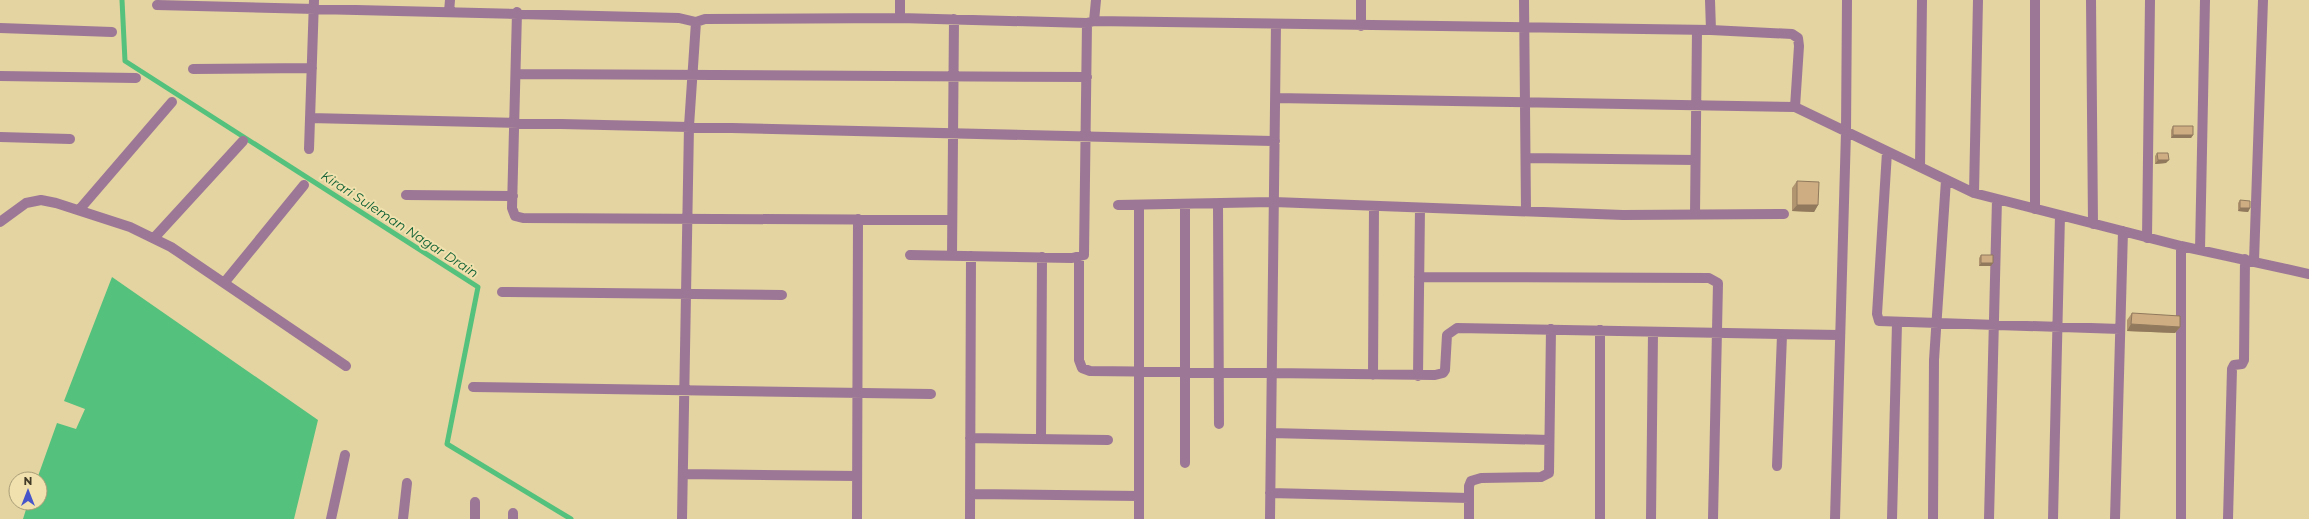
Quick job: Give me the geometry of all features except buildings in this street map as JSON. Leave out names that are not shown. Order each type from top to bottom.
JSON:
[{"type":"street","points":[[449,12],[450,0]]},
{"type":"street","points":[[900,0],[900,18]]},
{"type":"street","points":[[910,255],[1079,258],[1084,255],[1087,77],[1091,22],[1096,0]]},
{"type":"street","points":[[1361,0],[1361,26]]},
{"type":"street","points":[[1524,0],[1526,211]]},
{"type":"street","points":[[1710,0],[1711,30]]},
{"type":"street","points":[[1834,519],[1846,132],[1847,0]]},
{"type":"street","points":[[1920,167],[1922,0]]},
{"type":"street","points":[[1974,193],[1978,0]]},
{"type":"street","points":[[2035,0],[2035,209]]},
{"type":"street","points":[[2091,0],[2093,224]]},
{"type":"street","points":[[2148,238],[2150,0]]},
{"type":"street","points":[[2200,250],[2205,0]]},
{"type":"street","points":[[2228,519],[2232,367],[2242,364],[2244,360],[2263,0]]},
{"type":"street","points":[[157,5],[314,5],[449,12],[517,12],[679,18],[696,22],[704,19],[900,18],[1711,30],[1792,34],[1798,38],[1795,107]]},
{"type":"street","points":[[309,149],[314,5]]},
{"type":"street","points":[[517,12],[516,123],[512,196],[512,208],[515,216],[523,218],[689,217],[951,220]]},
{"type":"street","points":[[952,256],[951,220],[954,19]]},
{"type":"street","points":[[682,519],[689,217],[689,126],[696,22]]},
{"type":"street","points":[[1270,519],[1276,24]]},
{"type":"street","points":[[0,28],[112,32]]},
{"type":"street","points":[[1695,214],[1697,30]]},
{"type":"street","points":[[193,69],[312,68]]},
{"type":"street","points":[[516,74],[1087,77]]},
{"type":"street","points":[[0,76],[136,78]]},
{"type":"street","points":[[1275,98],[1795,107],[1974,193],[2181,246],[2309,274]]},
{"type":"street","points":[[79,210],[172,102]]},
{"type":"street","points":[[310,118],[689,126],[1086,138],[1275,141]]},
{"type":"street","points":[[0,137],[70,139]]},
{"type":"street","points":[[154,238],[243,141]]},
{"type":"street","points":[[1888,152],[1877,314],[1879,321],[1896,323],[2120,329]]},
{"type":"street","points":[[1526,158],[1696,160]]},
{"type":"street","points":[[1932,519],[1936,324],[1946,180]]},
{"type":"street","points":[[224,283],[304,185]]},
{"type":"street","points":[[406,195],[512,196]]},
{"type":"street","points":[[1989,519],[1997,199]]},
{"type":"street","points":[[0,222],[26,203],[41,200],[79,210],[130,227],[154,238],[224,283],[346,366]]},
{"type":"street","points":[[1118,205],[1274,202],[1526,211],[1784,214]]},
{"type":"street","points":[[1184,204],[1185,462]]},
{"type":"street","points":[[1218,204],[1219,424]]},
{"type":"street","points":[[1139,205],[1139,519]]},
{"type":"street","points":[[1373,375],[1374,206]]},
{"type":"street","points":[[1418,376],[1420,208]]},
{"type":"street","points":[[2053,519],[2060,215]]},
{"type":"street","points":[[857,519],[858,219]]},
{"type":"street","points":[[2115,519],[2123,231]]},
{"type":"street","points":[[2181,246],[2181,519]]},
{"type":"street","points":[[970,519],[971,256]]},
{"type":"street","points":[[1041,439],[1042,257]]},
{"type":"street","points":[[1079,258],[1079,360],[1082,368],[1090,371],[1272,372],[1418,376],[1443,373],[1445,370],[1448,335],[1457,328],[1839,335]]},
{"type":"street","points":[[1420,276],[1709,278],[1718,283],[1712,519]]},
{"type":"street","points":[[502,292],[782,295]]},
{"type":"street","points":[[1892,519],[1896,323]]},
{"type":"street","points":[[1469,519],[1469,486],[1471,481],[1475,479],[1545,476],[1549,470],[1551,329]]},
{"type":"street","points":[[1600,330],[1600,519]]},
{"type":"street","points":[[1651,519],[1653,332]]},
{"type":"street","points":[[1777,466],[1782,335]]},
{"type":"street","points":[[472,386],[858,391],[931,394]]},
{"type":"street","points":[[1271,433],[1549,440]]},
{"type":"street","points":[[970,438],[1108,440]]},
{"type":"street","points":[[331,519],[345,455]]},
{"type":"street","points":[[683,474],[857,476]]},
{"type":"street","points":[[403,519],[407,483]]},
{"type":"street","points":[[1270,493],[1469,498]]},
{"type":"street","points":[[970,494],[1139,496]]},
{"type":"street","points":[[475,502],[475,519]]},
{"type":"shaded area","points":[[112,277],[318,420],[294,519],[23,519],[26,511],[48,511],[48,471],[40,471],[57,423],[76,429],[85,409],[64,401]]},
{"type":"waterway","name":"Kirari Suleman Nagar Drain","points":[[122,0],[125,61],[478,287],[447,444],[571,519]]}]
